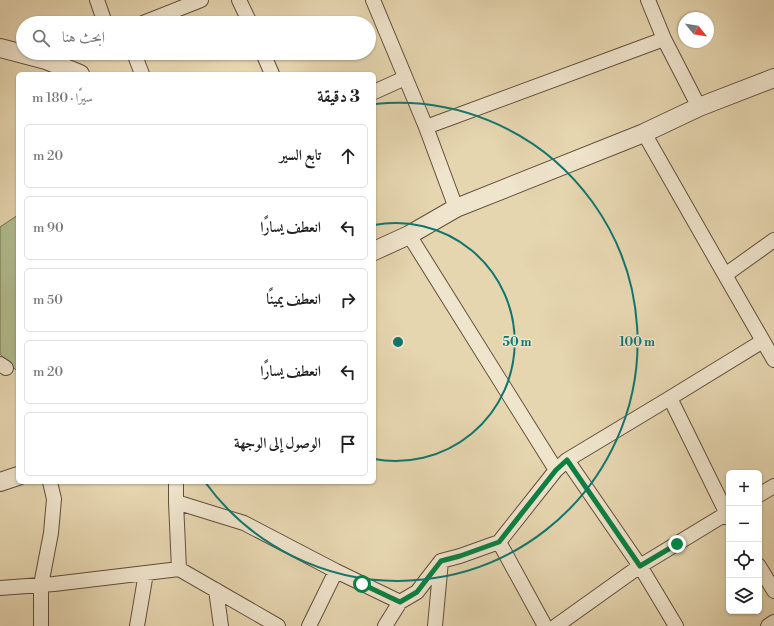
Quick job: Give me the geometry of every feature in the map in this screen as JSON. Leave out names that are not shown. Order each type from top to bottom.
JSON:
[{"type":"street","points":[[97,0],[103,16]]},
{"type":"street","points":[[161,16],[202,0]]},
{"type":"street","points":[[240,0],[247,16]]},
{"type":"street","points":[[373,0],[426,127],[456,208]]},
{"type":"street","points":[[648,0],[664,39],[699,107]]},
{"type":"street","points":[[426,127],[664,39]]},
{"type":"street","points":[[0,48],[16,52]]},
{"type":"street","points":[[46,60],[75,72]]},
{"type":"street","points":[[137,60],[141,72]]},
{"type":"street","points":[[266,60],[271,72]]},
{"type":"street","points":[[376,91],[405,78]]},
{"type":"street","points":[[376,250],[409,235],[456,208],[644,133],[699,107],[771,83]]},
{"type":"street","points":[[644,133],[724,276],[774,360]]},
{"type":"street","points":[[409,235],[556,470]]},
{"type":"street","points":[[724,276],[774,240]]},
{"type":"street","points":[[385,626],[400,602],[417,592],[441,561],[499,542],[556,470],[567,460],[763,342]]},
{"type":"street","points":[[670,398],[726,511]]},
{"type":"street","points":[[567,460],[640,566],[676,626]]},
{"type":"street","points":[[0,482],[16,477]]},
{"type":"street","points":[[41,626],[40,585],[51,533],[54,499],[50,484]]},
{"type":"street","points":[[176,484],[179,569]]},
{"type":"street","points":[[762,493],[774,486]]},
{"type":"street","points":[[176,502],[244,523],[336,571],[400,602]]},
{"type":"street","points":[[556,626],[640,566],[726,516]]},
{"type":"street","points":[[499,542],[545,626]]},
{"type":"street","points":[[435,626],[441,561]]},
{"type":"street","points":[[0,588],[54,584],[179,569],[278,626]]},
{"type":"street","points":[[309,626],[336,571]]},
{"type":"street","points":[[762,571],[774,590]]},
{"type":"street","points":[[137,626],[146,573]]},
{"type":"street","points":[[216,590],[221,626]]},
{"type":"street","points":[[768,626],[774,622]]},
{"type":"green space","points":[[16,216],[16,370],[0,354],[0,227]]},
{"type":"route","points":[[362,584],[400,602],[417,592],[441,561],[499,542],[556,470],[567,460],[640,566],[677,544]]}]
